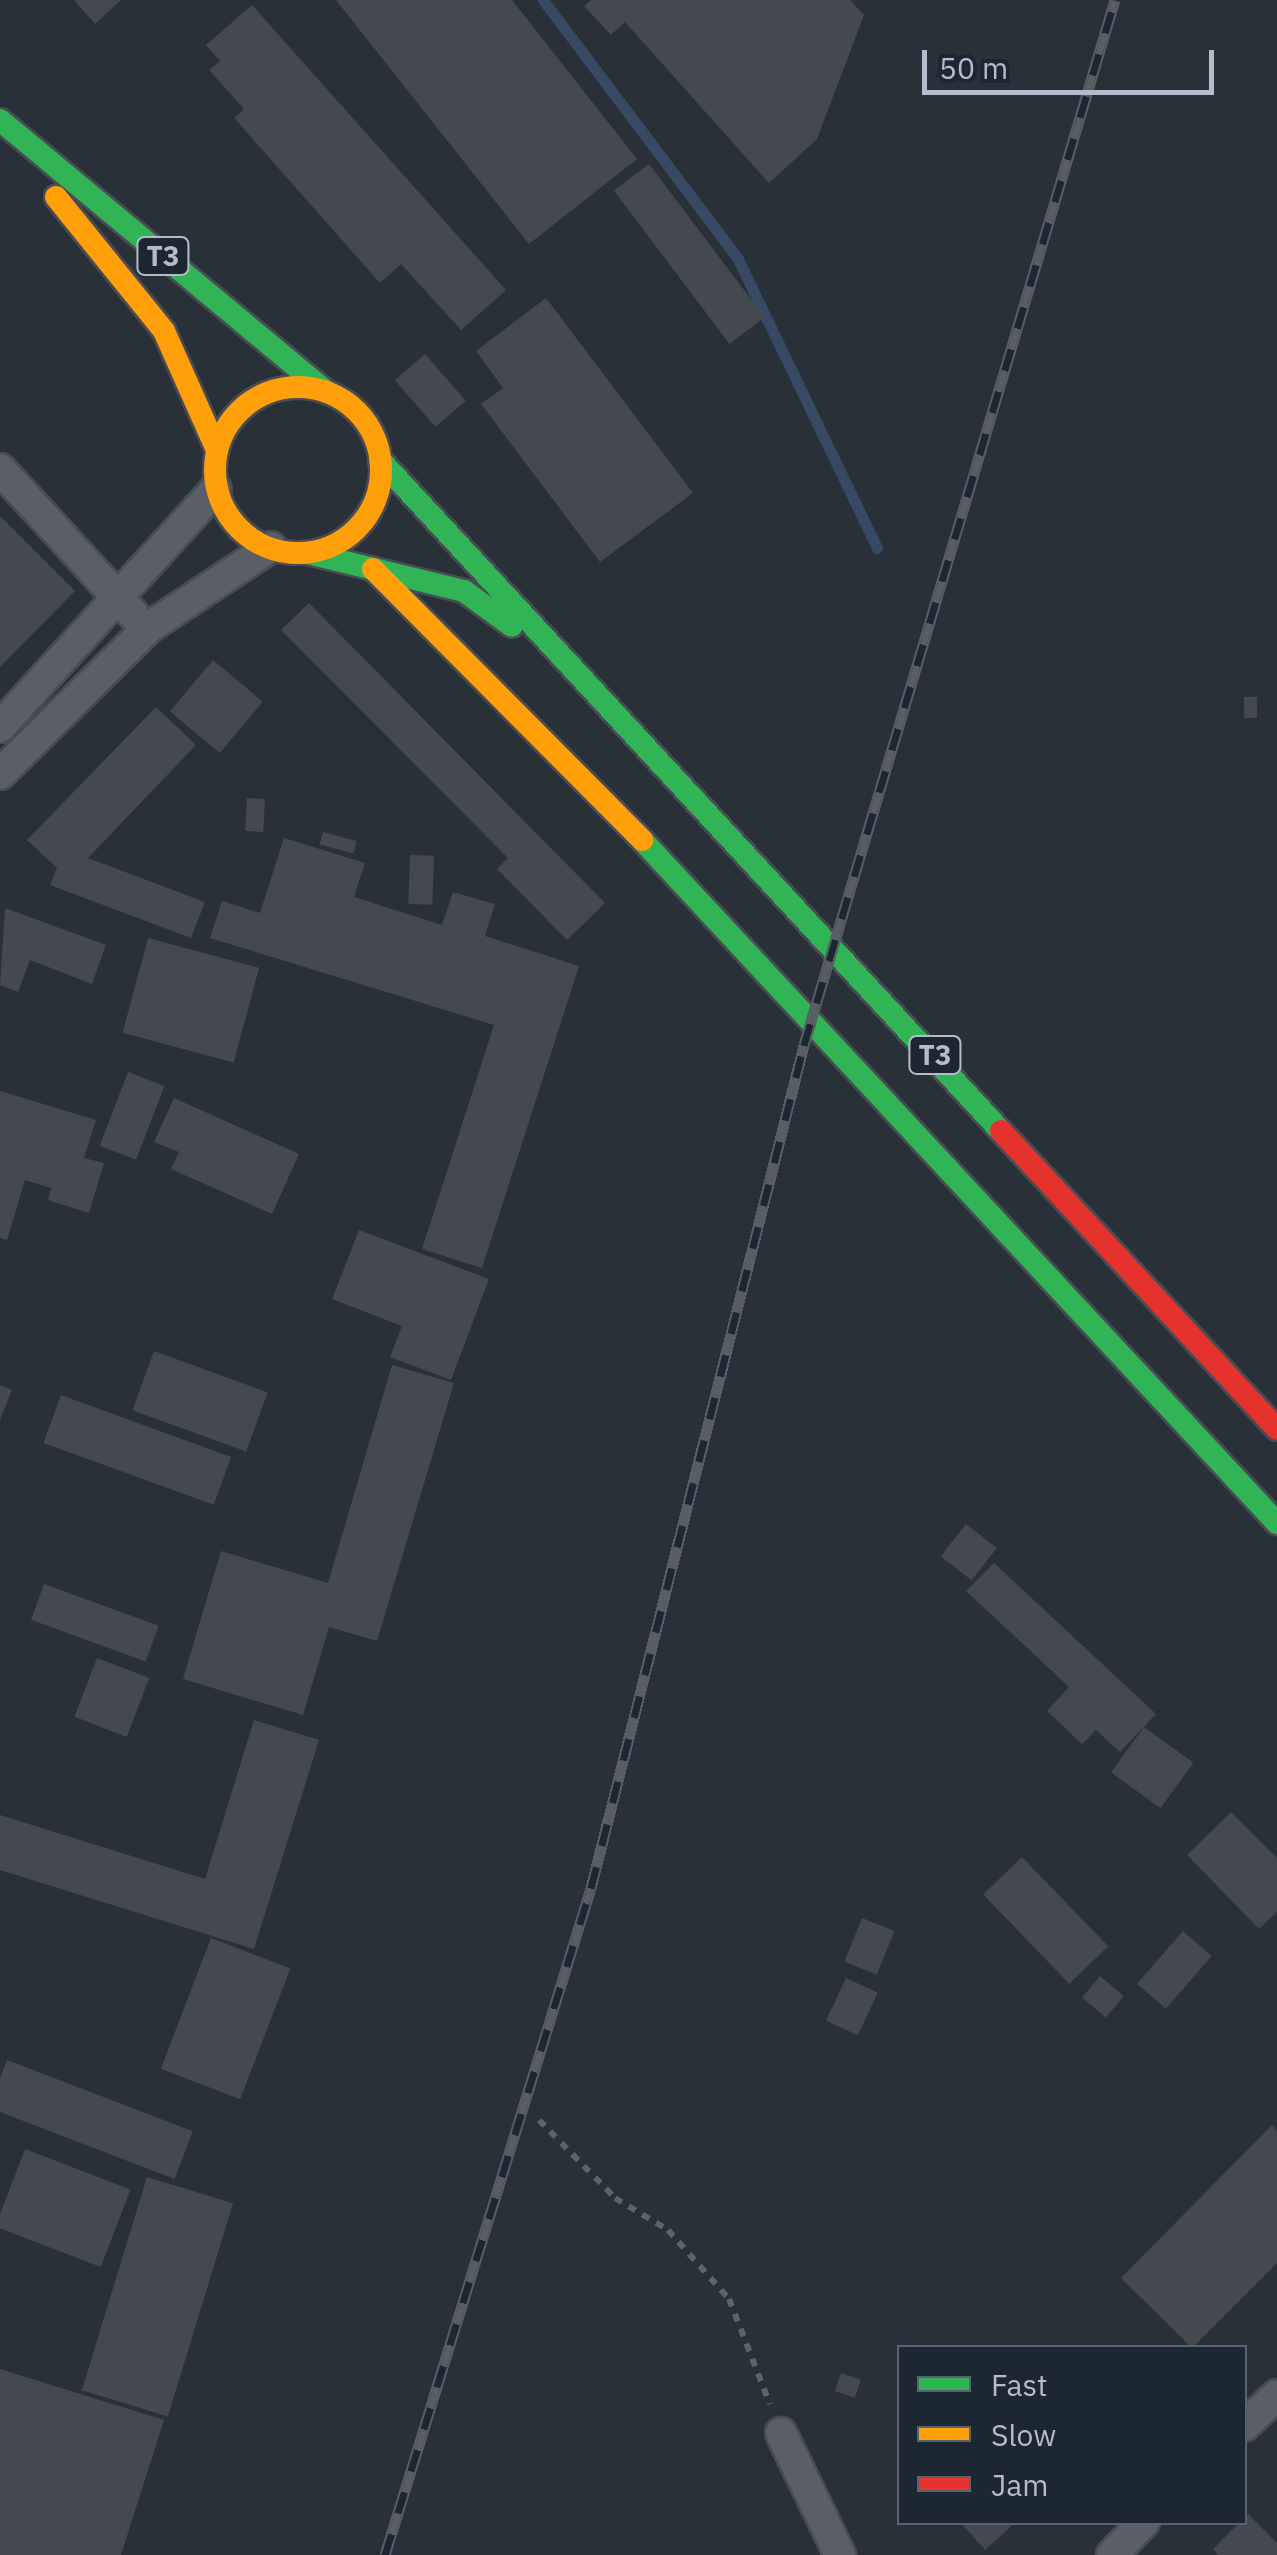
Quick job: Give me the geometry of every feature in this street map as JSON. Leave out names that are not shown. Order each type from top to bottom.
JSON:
[{"type":"main road","name":"T3","points":[[0,124],[327,392],[364,418],[380,460],[592,683],[1277,1429]]},
{"type":"main road","name":"T3","points":[[0,124],[164,331],[217,450],[216,488]]},
{"type":"main road","points":[[217,450],[229,423],[249,402],[300,387],[327,392]]},
{"type":"main road","points":[[308,553],[336,546],[371,512],[380,460]]},
{"type":"main road","points":[[216,488],[246,536],[271,548]]},
{"type":"main road","name":"T3","points":[[271,548],[369,564],[464,592],[592,683]]},
{"type":"main road","points":[[369,564],[570,764],[1277,1523]]},
{"type":"street","points":[[0,468],[148,628]]},
{"type":"street","points":[[0,727],[119,601],[216,488]]},
{"type":"street","points":[[0,774],[148,628],[271,548]]},
{"type":"street","points":[[1247,2423],[1277,2395]]},
{"type":"street","points":[[781,2434],[840,2555]]},
{"type":"path","points":[[539,2120],[615,2198],[668,2230],[729,2299],[781,2434]]},
{"type":"building","points":[[74,0],[121,0],[95,24]]},
{"type":"building","points":[[336,0],[512,0],[637,159],[529,244]]},
{"type":"building","points":[[591,0],[850,0],[864,15],[817,139],[769,183],[625,22],[611,35],[584,6]]},
{"type":"building","points":[[252,5],[506,290],[461,330],[401,264],[380,283],[234,118],[244,109],[209,70],[220,61],[206,45]]},
{"type":"building","points":[[649,164],[765,317],[729,344],[614,190]]},
{"type":"building","points":[[546,298],[693,493],[600,562],[481,404],[503,388],[476,351]]},
{"type":"building","points":[[425,354],[466,401],[435,427],[395,380]]},
{"type":"building","points":[[0,516],[75,591],[0,667]]},
{"type":"building","points":[[309,603],[605,903],[567,940],[497,869],[508,858],[281,630]]},
{"type":"building","points":[[213,660],[263,702],[220,753],[170,711]]},
{"type":"building","points":[[1244,697],[1257,697],[1257,718],[1244,718]]},
{"type":"building","points":[[156,707],[196,745],[88,858],[205,902],[191,938],[50,885],[57,868],[27,840]]},
{"type":"building","points":[[247,798],[265,799],[263,832],[245,831]]},
{"type":"building","points":[[323,832],[357,841],[353,854],[320,845]]},
{"type":"building","points":[[284,838],[365,863],[354,897],[442,925],[453,892],[495,904],[485,936],[579,966],[482,1268],[422,1249],[494,1025],[210,938],[222,901],[260,913]]},
{"type":"building","points":[[410,855],[434,856],[432,905],[408,904]]},
{"type":"building","points":[[5,908],[106,945],[92,984],[30,960],[18,992],[0,985]]},
{"type":"building","points":[[148,938],[259,968],[234,1062],[123,1033]]},
{"type":"building","points":[[128,1072],[164,1086],[136,1160],[100,1146]]},
{"type":"building","points":[[0,1091],[96,1120],[84,1158],[104,1163],[89,1213],[48,1200],[51,1188],[25,1180],[7,1240],[0,1238]]},
{"type":"building","points":[[174,1098],[299,1154],[272,1214],[171,1169],[179,1152],[154,1142]]},
{"type":"building","points":[[359,1230],[489,1279],[451,1380],[390,1357],[402,1326],[332,1299]]},
{"type":"building","points":[[154,1351],[268,1392],[246,1452],[132,1410]]},
{"type":"building","points":[[392,1365],[454,1383],[377,1641],[329,1627],[303,1715],[183,1679],[221,1551],[328,1583]]},
{"type":"building","points":[[0,1385],[12,1390],[0,1420]]},
{"type":"building","points":[[61,1395],[231,1457],[214,1505],[44,1443]]},
{"type":"building","points":[[966,1524],[997,1548],[971,1580],[941,1556]]},
{"type":"building","points":[[994,1563],[1156,1714],[1120,1752],[1096,1730],[1082,1744],[1047,1711],[1069,1687],[966,1591]]},
{"type":"building","points":[[44,1584],[159,1626],[146,1661],[31,1620]]},
{"type":"building","points":[[97,1658],[149,1678],[127,1737],[74,1717]]},
{"type":"building","points":[[254,1720],[319,1740],[254,1949],[0,1870],[0,1815],[205,1879]]},
{"type":"building","points":[[1144,1727],[1193,1763],[1160,1808],[1111,1772]]},
{"type":"building","points":[[1231,1812],[1277,1858],[1277,1912],[1259,1929],[1187,1855]]},
{"type":"building","points":[[1022,1857],[1108,1946],[1069,1984],[983,1895]]},
{"type":"building","points":[[862,1918],[894,1931],[877,1975],[844,1962]]},
{"type":"building","points":[[1183,1931],[1212,1956],[1166,2009],[1137,1984]]},
{"type":"building","points":[[211,1938],[290,1968],[240,2099],[161,2069]]},
{"type":"building","points":[[1100,1976],[1124,1996],[1106,2017],[1082,1997]]},
{"type":"building","points":[[846,1978],[878,1993],[858,2035],[826,2021]]},
{"type":"building","points":[[7,2060],[193,2131],[175,2179],[0,2112],[0,2078]]},
{"type":"building","points":[[1272,2125],[1277,2131],[1277,2263],[1195,2345],[1189,2345],[1121,2278]]},
{"type":"building","points":[[25,2149],[130,2189],[101,2267],[0,2228],[0,2214]]},
{"type":"building","points":[[147,2177],[233,2203],[168,2417],[82,2390]]},
{"type":"building","points":[[0,2369],[164,2420],[121,2555],[0,2555]]},
{"type":"building","points":[[841,2373],[861,2380],[855,2398],[835,2391]]},
{"type":"building","points":[[1247,2515],[1277,2543],[1277,2555],[1218,2555],[1213,2549],[1237,2525],[1247,2525]]},
{"type":"building","points":[[963,2525],[1013,2525],[985,2550]]},
{"type":"waterway","points":[[543,0],[737,257],[877,548]]},
{"type":"railway","points":[[385,2555],[591,1888],[804,1045],[1115,0]]},
{"type":"traffic: fast","points":[[0,120],[327,392]]},
{"type":"traffic: fast","points":[[380,460],[1001,1131]]},
{"type":"traffic: fast","points":[[308,553],[464,591],[512,626]]},
{"type":"traffic: fast","points":[[642,840],[1277,1523]]},
{"type":"traffic: slow","points":[[56,197],[164,331],[217,450]]},
{"type":"traffic: slow","points":[[298,387],[330,393],[357,411],[375,438],[381,470],[375,502],[357,529],[330,547],[298,553],[266,547],[239,529],[221,502],[215,470],[221,438],[239,411],[266,393],[298,387]]},
{"type":"traffic: slow","points":[[373,569],[642,840]]},
{"type":"traffic: jam","points":[[1001,1131],[1277,1429]]}]
